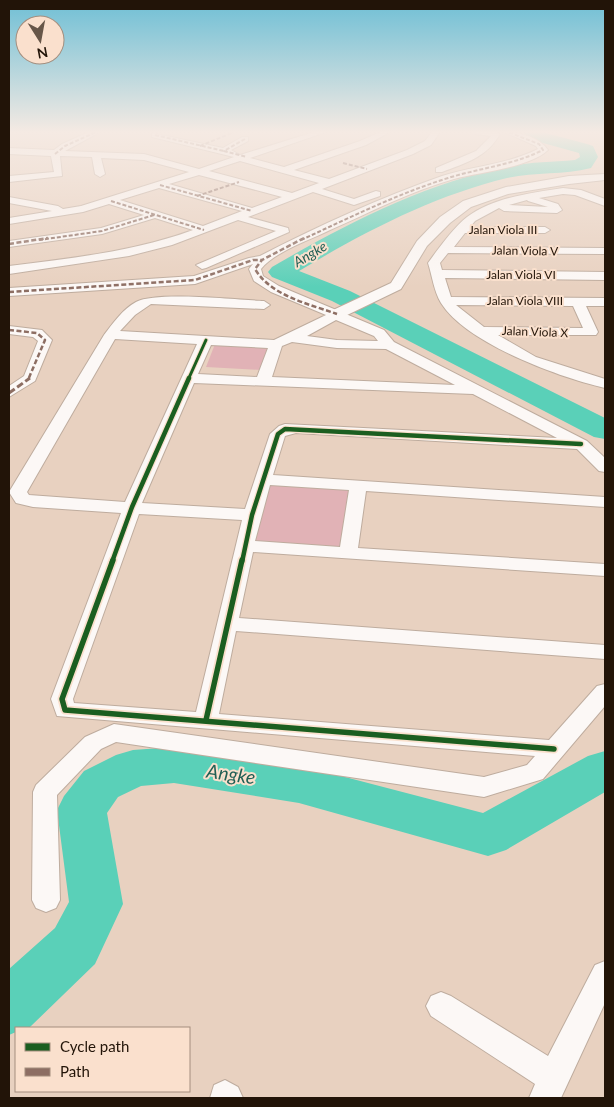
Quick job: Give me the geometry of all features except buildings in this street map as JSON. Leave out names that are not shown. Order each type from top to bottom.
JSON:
[{"type":"street","points":[[9,221],[69,212],[112,201],[164,184]]},
{"type":"street","points":[[197,196],[234,184]]},
{"type":"street","points":[[245,184],[291,196]]},
{"type":"street","points":[[9,270],[129,253],[168,243],[291,196],[330,184]]},
{"type":"street","points":[[313,189],[354,202],[404,184]]},
{"type":"street","points":[[389,346],[379,333],[340,312],[275,289],[258,278],[255,269],[262,260],[296,242],[406,192],[430,184]]},
{"type":"street","points":[[111,335],[276,344],[396,286],[422,244],[444,220],[467,204],[506,191],[548,184]]},
{"type":"street","points":[[160,185],[252,211]]},
{"type":"street","points":[[493,207],[543,212],[557,210],[554,206],[506,191]]},
{"type":"street","points":[[605,203],[577,192],[563,192],[526,197],[493,207],[470,219],[434,263],[446,301],[458,315],[479,330],[531,360],[574,372],[605,384]]},
{"type":"street","points":[[9,200],[69,212]]},
{"type":"street","points":[[112,201],[204,230]]},
{"type":"street","points":[[9,244],[102,231],[154,214]]},
{"type":"street","points":[[202,265],[284,232],[284,230],[238,217]]},
{"type":"street","name":"Jalan Viola III","points":[[461,230],[545,230]]},
{"type":"street","name":"Jalan Viola V","points":[[444,250],[605,251]]},
{"type":"street","points":[[9,292],[195,280],[253,260],[262,260]]},
{"type":"street","name":"Jalan Viola VI","points":[[437,274],[605,276]]},
{"type":"street","points":[[252,515],[33,502],[22,500],[18,492],[123,318],[148,300],[264,305]]},
{"type":"street","name":"Jalan Viola VIII","points":[[446,301],[605,302]]},
{"type":"street","name":"Jalan Viola X","points":[[479,330],[591,332],[578,302]]},
{"type":"street","points":[[9,330],[37,333],[45,340],[30,378],[9,393]]},
{"type":"street","points":[[291,338],[338,344],[389,346],[581,444],[605,467]]},
{"type":"street","points":[[206,340],[132,507],[62,705],[65,710],[554,749]]},
{"type":"street","points":[[263,381],[276,344]]},
{"type":"street","points":[[574,372],[605,370]]},
{"type":"street","points":[[189,378],[477,390]]},
{"type":"street","points":[[206,720],[244,546],[262,479],[278,434],[285,429],[296,428],[581,444]]},
{"type":"street","points":[[262,479],[358,487],[605,502]]},
{"type":"street","points":[[348,552],[358,487]]},
{"type":"street","points":[[244,546],[605,570]]},
{"type":"street","points":[[226,624],[605,652]]},
{"type":"street","points":[[46,900],[45,792],[93,744],[114,733],[484,787],[535,772],[605,692]]},
{"type":"street","points":[[441,1006],[549,1087],[605,974]]},
{"type":"shaded area","points":[[215,344],[268,347],[261,370],[206,367]]},
{"type":"shaded area","points":[[268,482],[352,489],[343,548],[255,542]]},
{"type":"waterway","name":"Angke","points":[[466,184],[419,200],[390,213],[334,241],[280,272],[341,296],[605,430]]},
{"type":"waterway","name":"Angke","points":[[9,1007],[75,946],[96,904],[82,810],[101,784],[133,768],[174,765],[299,784],[488,835],[605,769]]},
{"type":"marked path","points":[[197,196],[234,184]]},
{"type":"marked path","points":[[337,314],[278,291],[260,277],[255,269],[262,260],[296,242],[406,192],[430,184]]},
{"type":"marked path","points":[[160,185],[252,211]]},
{"type":"marked path","points":[[111,201],[204,230]]},
{"type":"marked path","points":[[9,244],[102,231],[154,215]]},
{"type":"marked path","points":[[9,292],[195,280],[253,260],[262,260]]},
{"type":"marked path","points":[[9,330],[37,333],[45,340],[30,378],[9,393]]},
{"type":"cycle path","points":[[206,340],[132,507],[62,699],[65,710],[554,749]]},
{"type":"cycle path","points":[[206,720],[252,515],[278,434],[285,429],[296,428],[581,444]]}]
